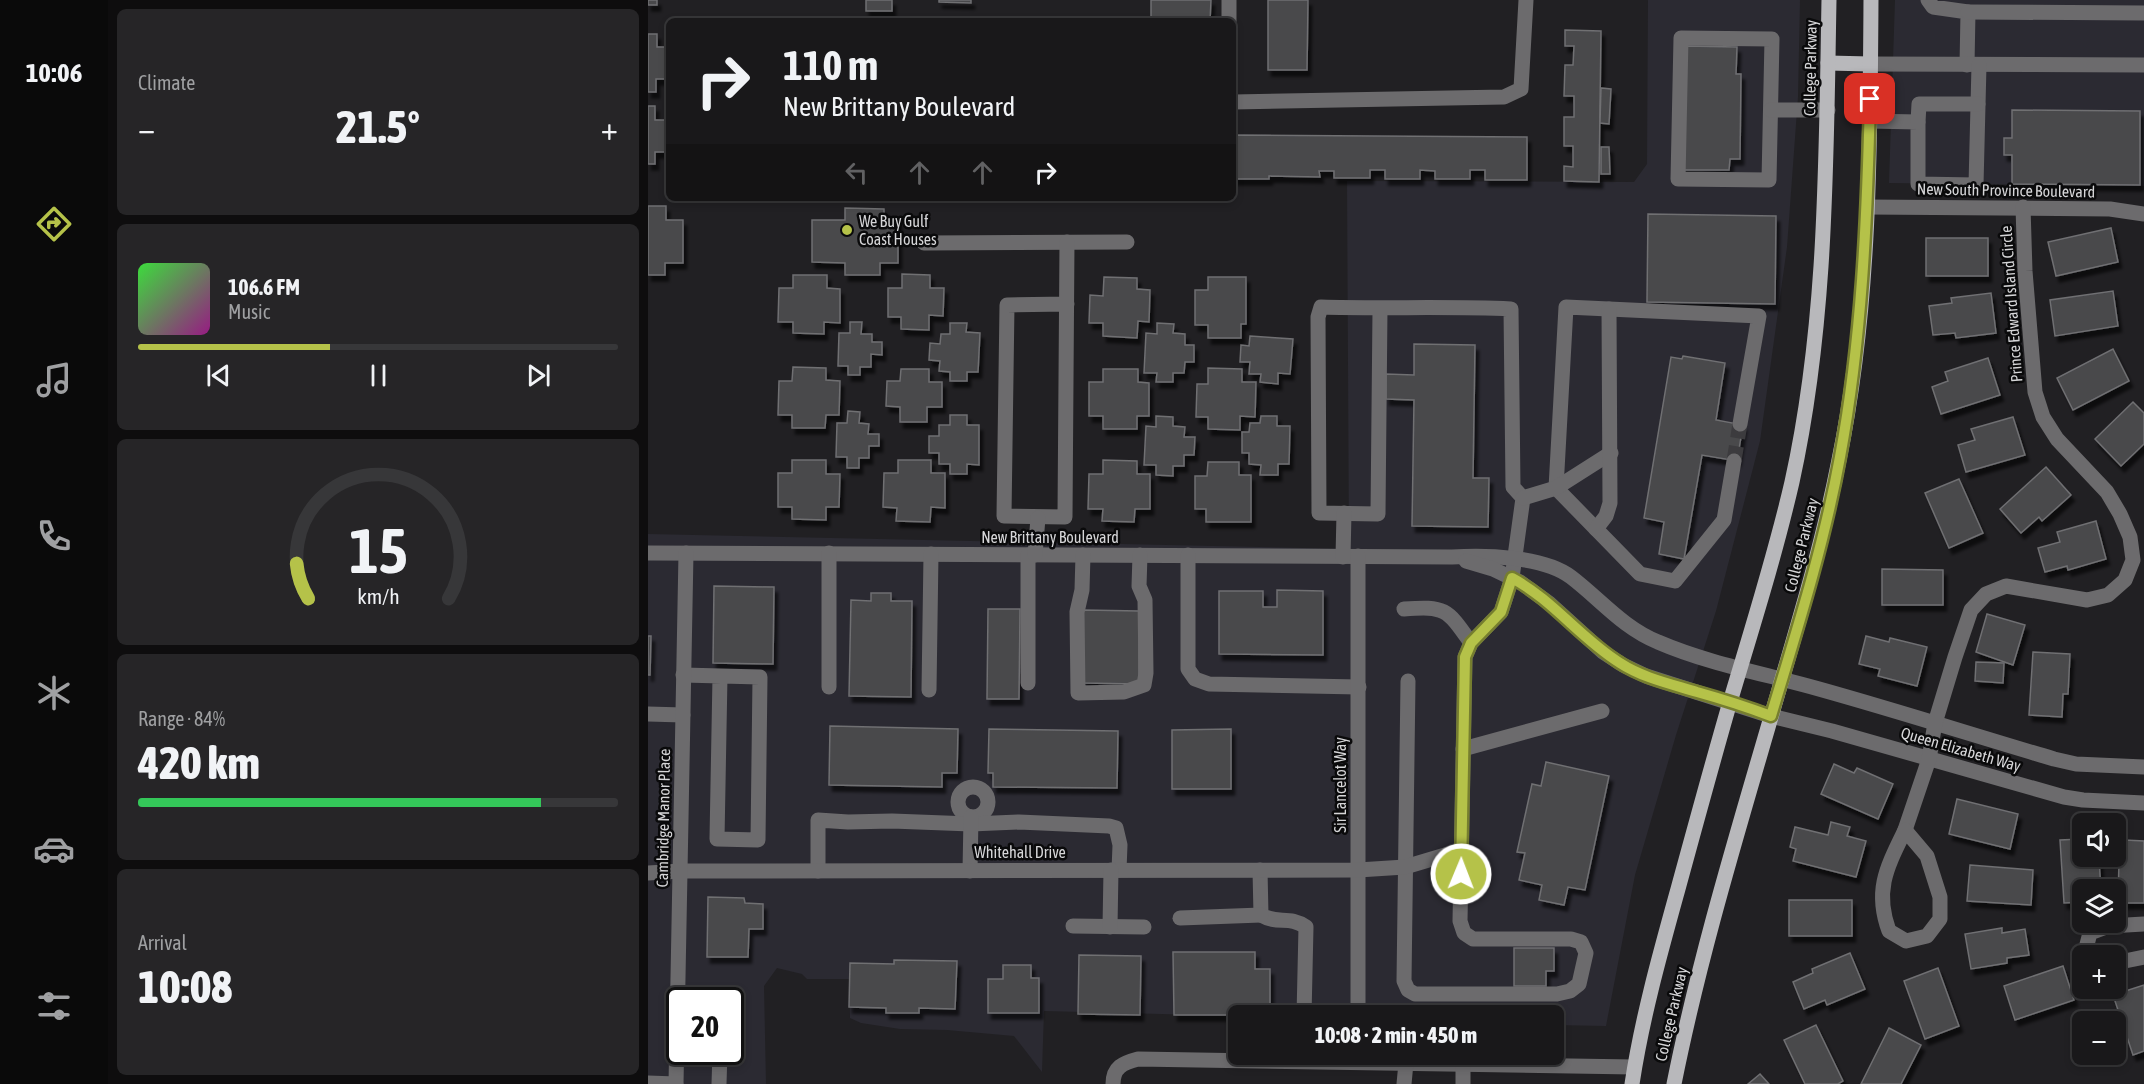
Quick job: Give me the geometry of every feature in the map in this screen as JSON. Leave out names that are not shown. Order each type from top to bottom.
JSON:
[{"type":"main road","name":"College Parkway","points":[[1632,1084],[1652,980],[1776,546],[1792,480],[1809,389],[1822,271],[1828,110],[1829,0]]},
{"type":"main road","name":"College Parkway","points":[[1674,1084],[1689,1006],[1826,526],[1840,457],[1860,323],[1868,207],[1871,0]]},
{"type":"main road","points":[[1828,63],[1870,64]]},
{"type":"street","points":[[1229,0],[1229,18]]},
{"type":"street","points":[[1236,102],[1504,97],[1521,90],[1526,0]]},
{"type":"street","points":[[1928,0],[1933,7],[2032,6],[2144,13]]},
{"type":"street","points":[[1976,8],[1973,65],[1978,104],[1976,185],[1918,184],[1919,105],[1978,104]]},
{"type":"street","points":[[1681,38],[1772,39],[1770,110],[1769,180],[1678,179],[1681,38]]},
{"type":"street","points":[[1870,64],[2144,65]]},
{"type":"street","points":[[1770,110],[1828,110]]},
{"type":"street","points":[[1869,121],[1918,122]]},
{"type":"street","name":"New South Province Boulevard","points":[[1868,207],[2110,209],[2144,214]]},
{"type":"street","name":"Prince Edward Island Circle","points":[[1905,830],[1927,856],[1940,897],[1940,919],[1927,936],[1906,941],[1888,931],[1881,910],[1883,886],[1889,863],[1905,830],[1929,759],[1935,723],[1954,657],[1971,610],[1986,594],[2006,586],[2087,600],[2108,595],[2125,580],[2133,560],[2130,537],[2120,514],[2107,492],[2057,439],[2043,417],[2034,392],[2025,282],[2023,207]]},
{"type":"street","points":[[1067,242],[1067,304],[1065,517],[1004,516],[1007,304],[1067,304]]},
{"type":"street","points":[[924,243],[1127,242]]},
{"type":"street","points":[[1380,309],[1378,514],[1319,513],[1318,317],[1321,307],[1380,309],[1459,306],[1511,309],[1513,487],[1523,498],[1512,578],[1501,612],[1471,643],[1465,657],[1460,921],[1464,933],[1473,939],[1571,939],[1581,942],[1586,953],[1579,984],[1570,991],[1557,994],[1415,994],[1408,990],[1404,981],[1408,681]]},
{"type":"street","points":[[1734,461],[1724,520],[1675,581],[1640,574],[1556,488],[1566,307],[1759,316],[1740,424]]},
{"type":"street","points":[[1596,529],[1606,516],[1610,503],[1610,309]]},
{"type":"street","points":[[1523,498],[1556,488],[1611,453]]},
{"type":"street","name":"Sir Lancelot Way","points":[[1344,513],[1350,556],[1359,687],[1358,1005]]},
{"type":"street","points":[[1028,683],[1032,555],[1038,518]]},
{"type":"street","name":"New Brittany Boulevard","points":[[648,553],[1452,557],[1482,555],[1550,567],[1569,575],[1618,619],[1638,633],[1657,642],[1782,679]]},
{"type":"street","name":"Cambridge Manor Place","points":[[679,987],[686,553]]},
{"type":"street","points":[[829,554],[829,687]]},
{"type":"street","points":[[929,690],[931,554]]},
{"type":"street","points":[[1083,555],[1082,590],[1077,612],[1078,693],[1124,692],[1144,685],[1146,673],[1145,600],[1139,586],[1140,555]]},
{"type":"street","points":[[1188,555],[1188,669],[1196,679],[1209,684],[1359,687]]},
{"type":"street","name":"New Brittany Boulevard","points":[[1452,557],[1493,569],[1512,578],[1550,603],[1585,637],[1623,665],[1665,682],[1771,716]]},
{"type":"street","points":[[1404,609],[1430,607],[1442,610],[1452,617],[1471,643]]},
{"type":"street","points":[[683,675],[760,677],[758,840],[717,839],[720,676]]},
{"type":"street","name":"Queen Elizabeth Way","points":[[1782,679],[2076,764],[2144,767]]},
{"type":"street","points":[[1464,749],[1602,711]]},
{"type":"street","points":[[648,714],[683,715]]},
{"type":"street","name":"Queen Elizabeth Way","points":[[1771,716],[2064,796],[2093,801],[2144,803]]},
{"type":"street","points":[[818,871],[818,820],[848,822],[971,820],[1109,826],[1116,828],[1120,845],[1115,870],[1110,927]]},
{"type":"street","points":[[970,870],[971,820]]},
{"type":"street","name":"Whitehall Drive","points":[[648,873],[681,871],[1358,870],[1405,867],[1461,850]]},
{"type":"street","points":[[1260,870],[1261,915]]},
{"type":"street","points":[[1180,918],[1261,915],[1269,920],[1297,921],[1306,927],[1304,1005]]},
{"type":"street","points":[[2087,945],[2090,933],[2109,926],[2144,924]]},
{"type":"street","points":[[1073,926],[1144,927]]},
{"type":"street","points":[[2126,961],[2144,957]]},
{"type":"street","points":[[1113,1084],[1113,1076],[1120,1064],[1138,1059],[1228,1058]]},
{"type":"street","name":"Cambridge Manor Place","points":[[676,1084],[677,1065]]},
{"type":"street","points":[[719,1084],[720,1065]]},
{"type":"street","points":[[1404,1084],[1406,1065]]},
{"type":"street","points":[[1462,1084],[1463,1065]]},
{"type":"street","points":[[1520,1065],[1634,1067]]},
{"type":"street","points":[[648,1083],[676,1084]]},
{"type":"shaded area","points":[[1648,0],[1800,0],[1798,97],[1787,247],[1760,441],[1716,611],[1676,735],[1635,875],[1606,1026],[1564,1025],[1564,1005],[1228,1005],[1228,1016],[1044,1011],[1042,1072],[1014,1036],[947,1030],[900,1029],[861,1023],[850,1018],[849,979],[807,979],[802,974],[777,968],[764,986],[766,1084],[648,1084],[648,534],[1349,549],[1347,181],[1634,182],[1647,164]]},
{"type":"shaded area","points":[[1895,0],[2144,0],[2144,186],[1889,183]]},
{"type":"building","points":[[648,0],[657,0],[657,5],[648,5]]},
{"type":"building","points":[[866,0],[892,0],[892,11],[866,11]]},
{"type":"building","points":[[939,0],[971,0],[971,3],[939,2]]},
{"type":"building","points":[[1151,0],[1211,0],[1210,18],[1151,18]]},
{"type":"building","points":[[1268,0],[1308,0],[1307,70],[1268,70]]},
{"type":"building","points":[[1565,30],[1601,31],[1599,182],[1564,181],[1564,166],[1573,167],[1573,146],[1564,146],[1564,117],[1574,117],[1574,96],[1564,96],[1565,65],[1573,65],[1574,46],[1565,46]]},
{"type":"building","points":[[648,34],[657,34],[657,47],[666,47],[666,79],[656,79],[656,92],[648,92]]},
{"type":"building","points":[[1684,46],[1737,47],[1736,74],[1741,74],[1740,159],[1730,159],[1729,170],[1682,170]]},
{"type":"building","points":[[1601,88],[1611,89],[1609,124],[1600,123]]},
{"type":"building","points":[[648,106],[655,106],[655,120],[666,120],[666,152],[655,152],[655,164],[648,164]]},
{"type":"building","points":[[2012,110],[2140,111],[2140,185],[2012,184],[2012,155],[2004,155],[2004,138],[2012,138]]},
{"type":"building","points":[[1236,135],[1527,137],[1527,180],[1485,180],[1485,170],[1470,170],[1470,179],[1435,179],[1435,171],[1420,170],[1420,179],[1385,179],[1385,170],[1370,170],[1370,178],[1334,178],[1334,171],[1319,171],[1320,177],[1269,176],[1269,179],[1236,179]]},
{"type":"building","points":[[1601,147],[1609,147],[1610,174],[1601,174]]},
{"type":"building","points":[[648,206],[666,206],[666,220],[683,220],[683,263],[665,263],[665,275],[648,275]]},
{"type":"building","points":[[845,208],[884,209],[884,221],[898,221],[898,263],[880,263],[880,275],[845,275],[845,263],[812,262],[812,220],[845,220]]},
{"type":"building","points":[[1648,214],[1776,216],[1775,304],[1647,302]]},
{"type":"building","points":[[2111,228],[2118,262],[2056,276],[2048,242]]},
{"type":"building","points":[[1926,238],[1988,238],[1988,276],[1926,276]]},
{"type":"building","points":[[902,274],[930,275],[930,288],[944,288],[943,316],[929,315],[929,330],[901,329],[901,317],[888,317],[888,288],[902,288]]},
{"type":"building","points":[[793,275],[827,275],[827,288],[840,289],[840,323],[824,322],[824,334],[793,333],[793,322],[778,322],[779,288],[793,288]]},
{"type":"building","points":[[1104,277],[1137,278],[1137,289],[1150,290],[1149,322],[1138,321],[1137,338],[1103,336],[1103,323],[1089,323],[1090,295],[1103,296]]},
{"type":"building","points":[[1208,277],[1246,277],[1246,324],[1241,324],[1241,338],[1208,338],[1208,325],[1195,325],[1195,290],[1208,290]]},
{"type":"building","points":[[2113,291],[2118,326],[2055,336],[2050,300]]},
{"type":"building","points":[[1991,293],[1996,333],[1956,338],[1955,333],[1933,335],[1929,306],[1952,303],[1951,298]]},
{"type":"building","points":[[850,322],[862,322],[861,334],[872,334],[872,342],[882,342],[882,355],[871,354],[871,367],[860,367],[860,375],[848,375],[848,366],[838,366],[839,333],[850,333]]},
{"type":"building","points":[[950,323],[967,323],[966,332],[980,333],[978,372],[967,372],[967,381],[950,381],[950,372],[939,371],[940,361],[929,360],[930,343],[940,344],[941,334],[950,334]]},
{"type":"building","points":[[1157,323],[1174,324],[1173,333],[1185,334],[1185,345],[1194,345],[1194,362],[1185,362],[1184,373],[1173,373],[1173,382],[1156,382],[1157,373],[1144,373],[1146,333],[1157,334]]},
{"type":"building","points":[[1250,336],[1293,339],[1290,374],[1278,373],[1278,384],[1260,382],[1261,374],[1249,374],[1250,362],[1240,362],[1241,345],[1249,346]]},
{"type":"building","points":[[1414,344],[1475,345],[1473,478],[1489,478],[1488,527],[1412,526],[1414,400],[1386,399],[1386,374],[1414,375]]},
{"type":"building","points":[[2113,349],[2129,381],[2073,410],[2057,378]]},
{"type":"building","points":[[1683,356],[1725,363],[1716,420],[1743,425],[1737,461],[1702,455],[1684,559],[1659,554],[1664,522],[1644,518],[1671,357],[1682,359]]},
{"type":"building","points":[[1988,358],[2000,395],[1941,414],[1932,387],[1948,381],[1945,372]]},
{"type":"building","points":[[793,367],[826,368],[826,380],[840,381],[839,415],[826,415],[825,428],[792,428],[792,415],[778,415],[779,381],[792,381]]},
{"type":"building","points":[[1208,368],[1242,369],[1242,382],[1256,382],[1255,417],[1240,416],[1240,430],[1208,429],[1208,417],[1196,417],[1197,384],[1208,384]]},
{"type":"building","points":[[901,369],[929,369],[929,382],[942,382],[942,407],[927,407],[927,422],[900,422],[900,407],[886,406],[887,381],[900,381]]},
{"type":"building","points":[[1103,369],[1138,369],[1138,382],[1149,383],[1149,416],[1137,416],[1137,429],[1103,429],[1103,416],[1089,416],[1089,382],[1103,382]]},
{"type":"building","points":[[2133,402],[2144,413],[2144,444],[2121,466],[2095,439]]},
{"type":"building","points":[[848,411],[860,412],[859,423],[869,424],[868,434],[879,434],[879,446],[869,446],[869,458],[859,458],[859,468],[847,468],[847,457],[836,457],[837,423],[847,423]]},
{"type":"building","points":[[950,415],[967,415],[967,425],[979,425],[979,465],[967,464],[967,474],[950,474],[950,464],[939,464],[939,453],[929,453],[929,436],[939,436],[939,425],[950,425]]},
{"type":"building","points":[[1156,416],[1173,417],[1173,426],[1185,427],[1184,437],[1195,437],[1194,455],[1184,455],[1184,466],[1173,466],[1173,476],[1156,475],[1156,465],[1144,465],[1146,426],[1156,427]]},
{"type":"building","points":[[1261,416],[1277,416],[1277,426],[1290,426],[1289,464],[1278,464],[1278,475],[1260,475],[1261,465],[1249,464],[1249,453],[1242,453],[1242,432],[1249,432],[1250,423],[1260,423]]},
{"type":"building","points":[[2013,417],[2025,455],[1966,472],[1958,445],[1975,440],[1971,429]]},
{"type":"building","points":[[792,460],[826,460],[826,474],[840,474],[839,507],[826,507],[826,520],[792,519],[792,507],[778,507],[778,473],[792,473]]},
{"type":"building","points":[[898,460],[931,460],[931,473],[945,473],[945,508],[931,507],[930,522],[896,521],[897,508],[883,507],[884,473],[898,473]]},
{"type":"building","points":[[1103,460],[1137,461],[1137,474],[1150,474],[1150,509],[1135,509],[1134,522],[1102,521],[1103,509],[1088,509],[1089,474],[1103,474]]},
{"type":"building","points":[[1208,462],[1239,462],[1239,475],[1251,475],[1251,522],[1206,522],[1206,509],[1195,509],[1195,476],[1207,476]]},
{"type":"building","points":[[2046,467],[2071,495],[2042,521],[2039,517],[2021,533],[2000,509]]},
{"type":"building","points":[[1959,479],[1983,533],[1949,548],[1925,493]]},
{"type":"building","points":[[2096,521],[2106,559],[2068,570],[2067,566],[2045,572],[2038,548],[2060,542],[2057,532]]},
{"type":"building","points":[[1882,569],[1943,570],[1943,605],[1882,605]]},
{"type":"building","points":[[714,586],[774,587],[773,664],[713,663]]},
{"type":"building","points":[[1277,590],[1323,591],[1323,655],[1219,654],[1219,591],[1263,591],[1263,607],[1277,607]]},
{"type":"building","points":[[871,593],[891,593],[891,601],[912,601],[911,697],[849,696],[851,600],[871,601]]},
{"type":"building","points":[[988,609],[1020,609],[1019,699],[987,699]]},
{"type":"building","points":[[1083,610],[1139,611],[1139,684],[1083,683]]},
{"type":"building","points":[[1987,614],[2025,625],[2013,665],[1976,652]]},
{"type":"building","points":[[648,636],[651,636],[650,675],[648,675]]},
{"type":"building","points":[[1866,636],[1889,642],[1890,638],[1927,647],[1917,686],[1878,676],[1880,669],[1859,664]]},
{"type":"building","points":[[2033,652],[2070,654],[2068,694],[2063,694],[2062,717],[2029,715]]},
{"type":"building","points":[[1976,662],[2004,663],[2003,683],[1975,681]]},
{"type":"building","points":[[830,726],[958,729],[957,773],[942,773],[942,787],[829,785]]},
{"type":"building","points":[[989,729],[1118,731],[1117,788],[993,787],[993,773],[988,773]]},
{"type":"building","points":[[1231,729],[1231,789],[1172,789],[1172,730]]},
{"type":"building","points":[[1546,762],[1609,776],[1585,890],[1568,887],[1564,905],[1539,900],[1542,885],[1519,880],[1525,853],[1517,852],[1532,784],[1541,786]]},
{"type":"building","points":[[1834,764],[1854,773],[1857,768],[1893,784],[1878,819],[1821,794]]},
{"type":"building","points":[[1957,799],[2018,814],[2010,849],[1949,834]]},
{"type":"building","points":[[1831,822],[1850,827],[1847,836],[1866,841],[1856,877],[1793,861],[1796,849],[1790,847],[1795,827],[1828,835]]},
{"type":"building","points":[[2072,839],[2072,867],[2099,867],[2100,879],[2072,879],[2072,903],[2064,903],[2060,840]]},
{"type":"building","points":[[2126,840],[2144,841],[2144,903],[2126,903],[2126,879],[2119,879],[2119,867],[2126,867]]},
{"type":"building","points":[[1970,865],[2033,870],[2031,905],[1967,901]]},
{"type":"building","points":[[708,897],[744,898],[745,903],[763,904],[763,929],[749,929],[748,957],[707,957]]},
{"type":"building","points":[[1789,900],[1852,900],[1852,936],[1789,936]]},
{"type":"building","points":[[2002,928],[2002,933],[2025,929],[2029,955],[2007,958],[2007,963],[1971,969],[1965,934]]},
{"type":"building","points":[[1514,948],[1554,948],[1554,971],[1546,971],[1546,986],[1514,986]]},
{"type":"building","points":[[1173,952],[1255,952],[1255,969],[1270,969],[1270,1005],[1228,1005],[1228,1015],[1174,1015]]},
{"type":"building","points":[[1850,953],[1865,989],[1827,1005],[1825,1000],[1804,1009],[1793,982],[1813,973],[1812,969]]},
{"type":"building","points":[[1079,955],[1141,956],[1140,1015],[1078,1014]]},
{"type":"building","points":[[894,960],[957,961],[955,1009],[919,1008],[919,1013],[886,1013],[886,1008],[849,1007],[850,963],[894,964]]},
{"type":"building","points":[[1003,965],[1031,965],[1031,978],[1039,978],[1039,1013],[988,1013],[988,979],[1003,979]]},
{"type":"building","points":[[2063,966],[2074,1000],[2015,1020],[2004,986]]},
{"type":"building","points":[[1938,968],[1959,1026],[1925,1039],[1904,981]]},
{"type":"building","points":[[2144,985],[2144,1051],[2133,1055],[2126,1034],[2126,1011],[2118,1011],[2114,999],[2126,999],[2126,991]]},
{"type":"building","points":[[1816,1025],[1843,1081],[1838,1084],[1805,1084],[1784,1040]]},
{"type":"building","points":[[1889,1028],[1921,1045],[1901,1084],[1861,1084]]},
{"type":"building","points":[[1760,1074],[1769,1084],[1748,1084]]},
{"type":"tunnel","points":[[1734,461],[1740,424]]},
{"type":"place","name":"We Buy Gulf Coast Houses","points":[[847,230]]},
{"type":"route","points":[[1461,874],[1465,657],[1471,643],[1501,612],[1512,578],[1550,603],[1585,637],[1623,665],[1646,676],[1771,716],[1826,526],[1840,457],[1861,313],[1868,207],[1870,99]]}]
